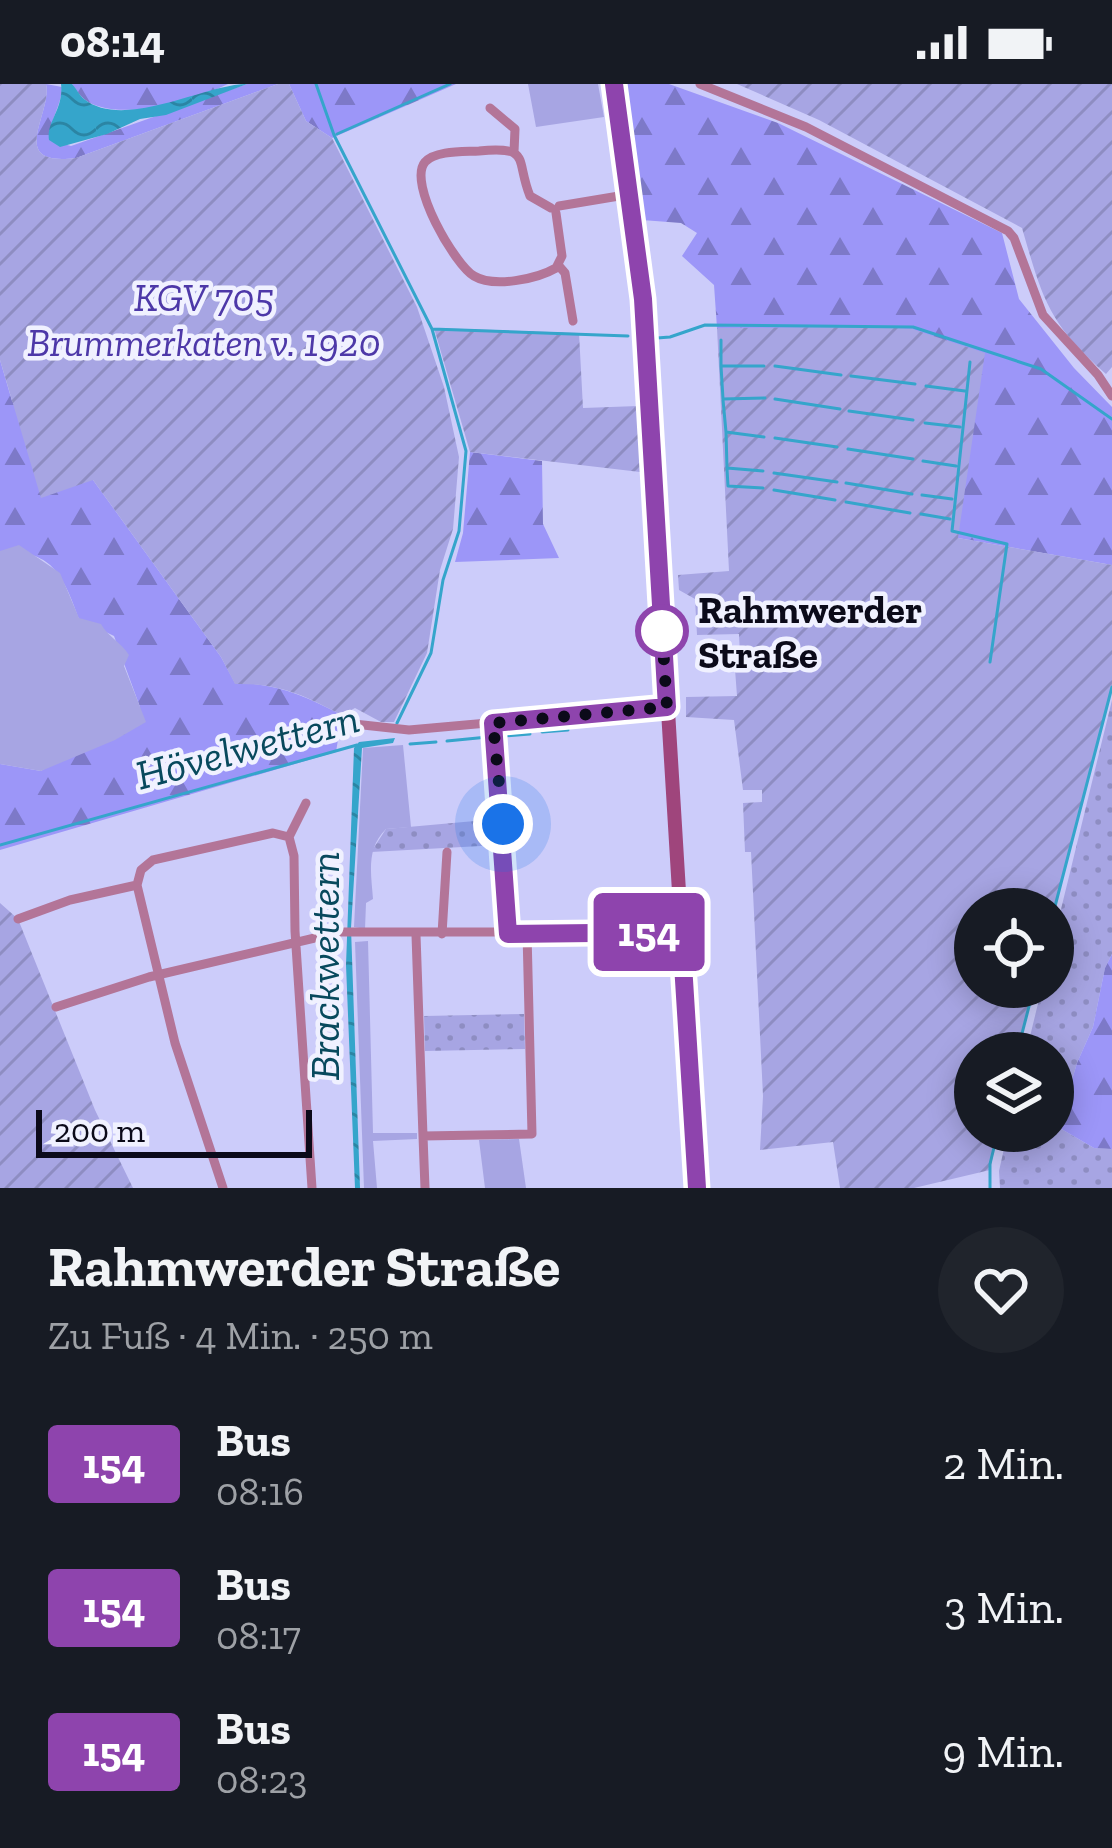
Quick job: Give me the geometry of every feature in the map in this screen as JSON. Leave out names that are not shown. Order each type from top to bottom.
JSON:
[{"type":"street","points":[[614,84],[643,299],[697,1188]]},
{"type":"street","points":[[700,84],[806,127],[1007,230],[1043,315],[1112,396]]},
{"type":"street","points":[[490,108],[515,129],[514,152]]},
{"type":"street","points":[[559,266],[531,277],[494,281],[467,272],[426,205],[422,170],[431,158],[482,150],[514,152],[524,163],[530,196],[556,209],[631,194]]},
{"type":"street","points":[[556,209],[559,266]]},
{"type":"street","points":[[559,266],[566,273],[573,321]]},
{"type":"street","points":[[354,724],[401,731],[667,707]]},
{"type":"street","points":[[493,723],[508,934]]},
{"type":"street","points":[[306,803],[289,837],[294,856],[312,1188]]},
{"type":"street","points":[[224,1188],[192,1100],[137,885],[141,870],[153,860],[273,832],[289,837]]},
{"type":"street","points":[[442,934],[447,852]]},
{"type":"street","points":[[18,919],[70,900],[137,885]]},
{"type":"street","points":[[56,1007],[158,975],[350,932],[681,932]]},
{"type":"street","points":[[423,1136],[532,1134],[527,933]]},
{"type":"street","points":[[416,934],[425,1188]]},
{"type":"green space","name":"KGV 705 Brummerkaten v. 1920","points":[[0,84],[46,84],[37,146],[55,159],[76,158],[278,84],[289,84],[306,121],[332,138],[417,307],[444,387],[459,457],[453,529],[440,570],[427,653],[394,722],[381,722],[355,708],[342,715],[278,688],[235,684],[221,657],[93,480],[41,498],[0,360]]},
{"type":"green space","points":[[46,84],[62,87],[50,140],[71,146],[247,84],[278,84],[76,158],[55,159],[37,146]]},
{"type":"green space","points":[[72,84],[228,84],[156,107],[116,109],[84,99]]},
{"type":"green space","points":[[289,84],[456,84],[332,138],[306,121]]},
{"type":"green space","points":[[528,84],[598,84],[604,117],[536,127]]},
{"type":"green space","points":[[625,84],[669,84],[778,123],[1002,233],[1019,299],[1112,407],[1112,565],[958,538],[912,329],[717,328],[714,285],[682,256],[697,233],[681,223],[642,220]]},
{"type":"green space","points":[[737,84],[1112,84],[1112,367],[1106,374],[1059,324],[1022,228],[819,120]]},
{"type":"green space","points":[[434,328],[579,333],[583,408],[638,406],[640,472],[470,452]]},
{"type":"green space","points":[[717,328],[912,329],[985,353],[958,538],[1112,565],[1112,687],[1060,888],[954,888],[954,1008],[1029,1008],[1022,1032],[954,1032],[954,1152],[994,1152],[990,1170],[914,1188],[840,1188],[833,1142],[760,1150],[763,1096],[751,852],[745,852],[743,803],[762,802],[762,790],[743,790],[734,720],[686,717],[686,697],[737,696],[734,656],[740,655],[739,634],[697,635],[695,599],[679,590],[678,575],[729,571]]},
{"type":"green space","points":[[0,360],[12,401],[93,480],[235,683],[290,692],[342,715],[336,752],[0,850],[0,764],[41,771],[140,707],[114,636],[79,619],[53,567],[32,555],[0,551]]},
{"type":"green space","points":[[470,452],[542,461],[543,524],[559,558],[455,562],[463,533]]},
{"type":"green space","points":[[19,545],[60,573],[79,618],[101,624],[126,650],[124,666],[146,722],[41,771],[0,764],[0,551]]},
{"type":"green space","points":[[1112,700],[1112,954],[1093,1027],[1074,1073],[1074,1032],[1031,1032],[1037,1008],[1074,1008],[1074,888],[1066,888]]},
{"type":"green space","points":[[403,745],[411,827],[386,829],[380,837],[373,853],[373,899],[366,903],[365,929],[354,927],[363,748]]},
{"type":"green space","points":[[497,819],[499,845],[371,852],[386,829]]},
{"type":"green space","points":[[0,903],[18,919],[95,1110],[133,1188],[0,1188]]},
{"type":"green space","points":[[368,941],[373,1133],[417,1133],[417,1139],[373,1141],[377,1188],[364,1188],[355,942]]},
{"type":"green space","points":[[1112,954],[1112,1149],[1094,1148],[1074,1136],[1074,1073],[1093,1027]]},
{"type":"green space","points":[[524,1014],[525,1049],[425,1051],[424,1016]]},
{"type":"green space","points":[[1074,1136],[1094,1148],[1112,1149],[1112,1188],[1000,1188],[1003,1152],[1074,1152]]},
{"type":"green space","points":[[519,1139],[526,1188],[485,1188],[479,1140]]},
{"type":"water","points":[[61,84],[72,84],[84,99],[101,108],[120,110],[247,84],[60,147],[49,140],[49,133]]},
{"type":"water","points":[[395,738],[393,743],[362,748],[351,928],[360,1188],[355,1188],[346,965],[354,748],[359,742]]},
{"type":"waterway","name":"Hövelwettern","points":[[316,84],[334,135],[432,329],[466,451],[459,531],[443,580],[431,653],[397,723]]},
{"type":"waterway","points":[[337,134],[450,84]]},
{"type":"waterway","points":[[657,338],[705,325],[913,327],[1041,369],[1112,419]]},
{"type":"waterway","points":[[432,329],[628,336]]},
{"type":"waterway","points":[[721,340],[721,366],[764,366]]},
{"type":"waterway","points":[[970,362],[952,531],[1007,544],[990,662]]},
{"type":"waterway","points":[[721,366],[723,399],[765,398]]},
{"type":"waterway","points":[[775,366],[841,375]]},
{"type":"waterway","points":[[851,376],[915,384]]},
{"type":"waterway","points":[[926,386],[965,391]]},
{"type":"waterway","points":[[775,399],[840,409]]},
{"type":"waterway","points":[[723,400],[726,432],[764,437]]},
{"type":"waterway","points":[[849,411],[913,420]]},
{"type":"waterway","points":[[925,423],[960,427]]},
{"type":"waterway","points":[[726,432],[727,468],[763,471]]},
{"type":"waterway","points":[[775,438],[837,447]]},
{"type":"waterway","points":[[848,449],[913,459]]},
{"type":"waterway","points":[[923,461],[956,466]]},
{"type":"waterway","points":[[727,469],[728,486],[763,488]]},
{"type":"waterway","points":[[774,473],[837,482]]},
{"type":"waterway","points":[[846,483],[912,494]]},
{"type":"waterway","points":[[774,490],[835,500]]},
{"type":"waterway","points":[[922,495],[952,499]]},
{"type":"waterway","points":[[846,502],[910,513]]},
{"type":"waterway","points":[[921,514],[950,519]]},
{"type":"waterway","points":[[1060,888],[1112,687]]},
{"type":"waterway","points":[[542,732],[568,730]]},
{"type":"waterway","points":[[504,736],[530,734]]},
{"type":"waterway","points":[[447,741],[488,737]]},
{"type":"waterway","points":[[410,744],[436,742]]},
{"type":"waterway","name":"Hövelwettern","points":[[0,845],[357,745]]},
{"type":"waterway","points":[[1022,1032],[1029,1008]]},
{"type":"waterway","points":[[990,1188],[993,1152]]},
{"type":"bus line","name":"154","points":[[614,84],[643,299],[667,707],[493,723],[508,934],[681,932],[697,1188]]},
{"type":"place","name":"Rahmwerder Straße","points":[[662,631]]},
{"type":"route","points":[[503,824],[493,723],[667,707],[662,631]]},
{"type":"water label","name":"Brackwettern","points":[[324,966]]}]
